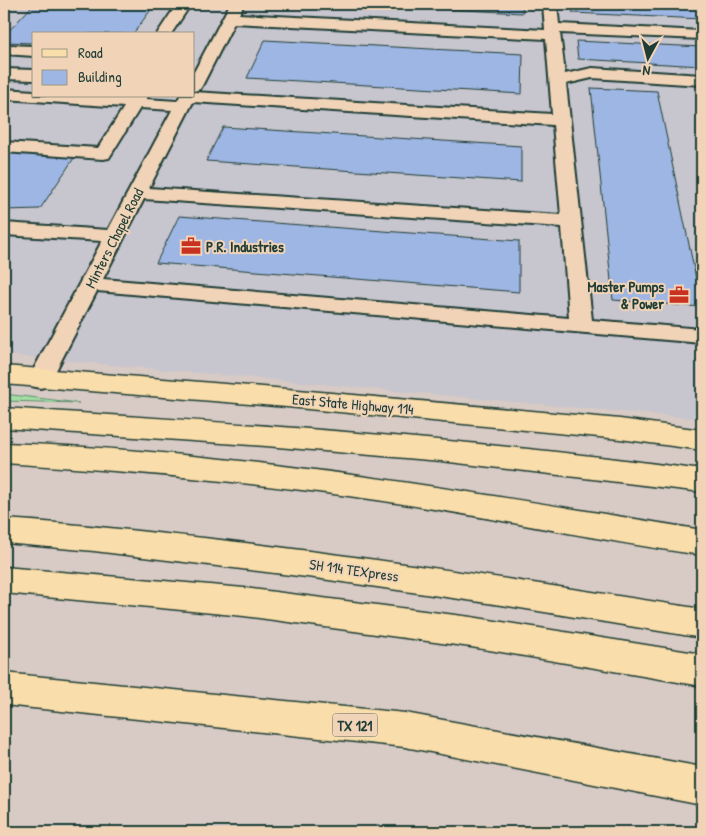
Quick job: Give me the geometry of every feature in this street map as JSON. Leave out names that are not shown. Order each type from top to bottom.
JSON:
[{"type":"main road","name":"East State Highway 114","points":[[4,375],[40,380],[306,400],[620,429],[702,440]]},
{"type":"main road","points":[[4,418],[172,428],[436,451],[612,468],[702,481]]},
{"type":"main road","points":[[4,453],[92,458],[270,475],[500,508],[702,543]]},
{"type":"main road","name":"SH 114 TEXpress","points":[[4,531],[41,533],[254,556],[468,585],[702,624]]},
{"type":"main road","points":[[4,580],[244,602],[471,632],[702,670]]},
{"type":"main road","name":"TX 121","points":[[4,689],[405,730],[702,786]]},
{"type":"street","points":[[165,32],[184,4]]},
{"type":"street","name":"Minters Chapel Road","points":[[195,76],[200,61],[230,18],[237,4]]},
{"type":"street","points":[[550,4],[582,326]]},
{"type":"street","points":[[230,18],[702,35]]},
{"type":"street","points":[[4,50],[32,51]]},
{"type":"street","points":[[557,81],[592,73],[702,80]]},
{"type":"street","points":[[4,74],[32,75]]},
{"type":"street","points":[[4,94],[32,95]]},
{"type":"street","points":[[195,96],[561,120]]},
{"type":"street","points":[[93,98],[137,100],[162,98]]},
{"type":"street","name":"Minters Chapel Road","points":[[40,380],[187,98]]},
{"type":"street","points":[[4,147],[103,154],[137,100]]},
{"type":"street","points":[[137,193],[571,222]]},
{"type":"street","points":[[4,229],[114,236]]},
{"type":"street","points":[[90,284],[702,336]]},
{"type":"shaded area","points":[[4,4],[702,4],[702,419],[4,355]]},
{"type":"green space","points":[[4,394],[79,403],[4,401]]},
{"type":"building","points":[[34,4],[155,4],[134,32],[32,32],[32,43],[4,42],[4,36]]},
{"type":"building","points":[[347,4],[523,4],[522,13]]},
{"type":"building","points":[[572,4],[702,4],[702,19],[573,13]]},
{"type":"building","points":[[265,40],[523,54],[522,94],[247,78]]},
{"type":"building","points":[[576,41],[702,47],[702,66],[578,59]]},
{"type":"building","points":[[591,88],[657,91],[702,307],[613,300]]},
{"type":"building","points":[[223,127],[521,146],[521,182],[206,161]]},
{"type":"building","points":[[4,150],[76,155],[40,209],[4,210]]},
{"type":"building","points":[[179,216],[519,241],[519,292],[156,263]]},
{"type":"place","name":"P.R. Industries","points":[[191,246]]},
{"type":"place","name":"Master Pumps & Power","points":[[679,295]]}]
